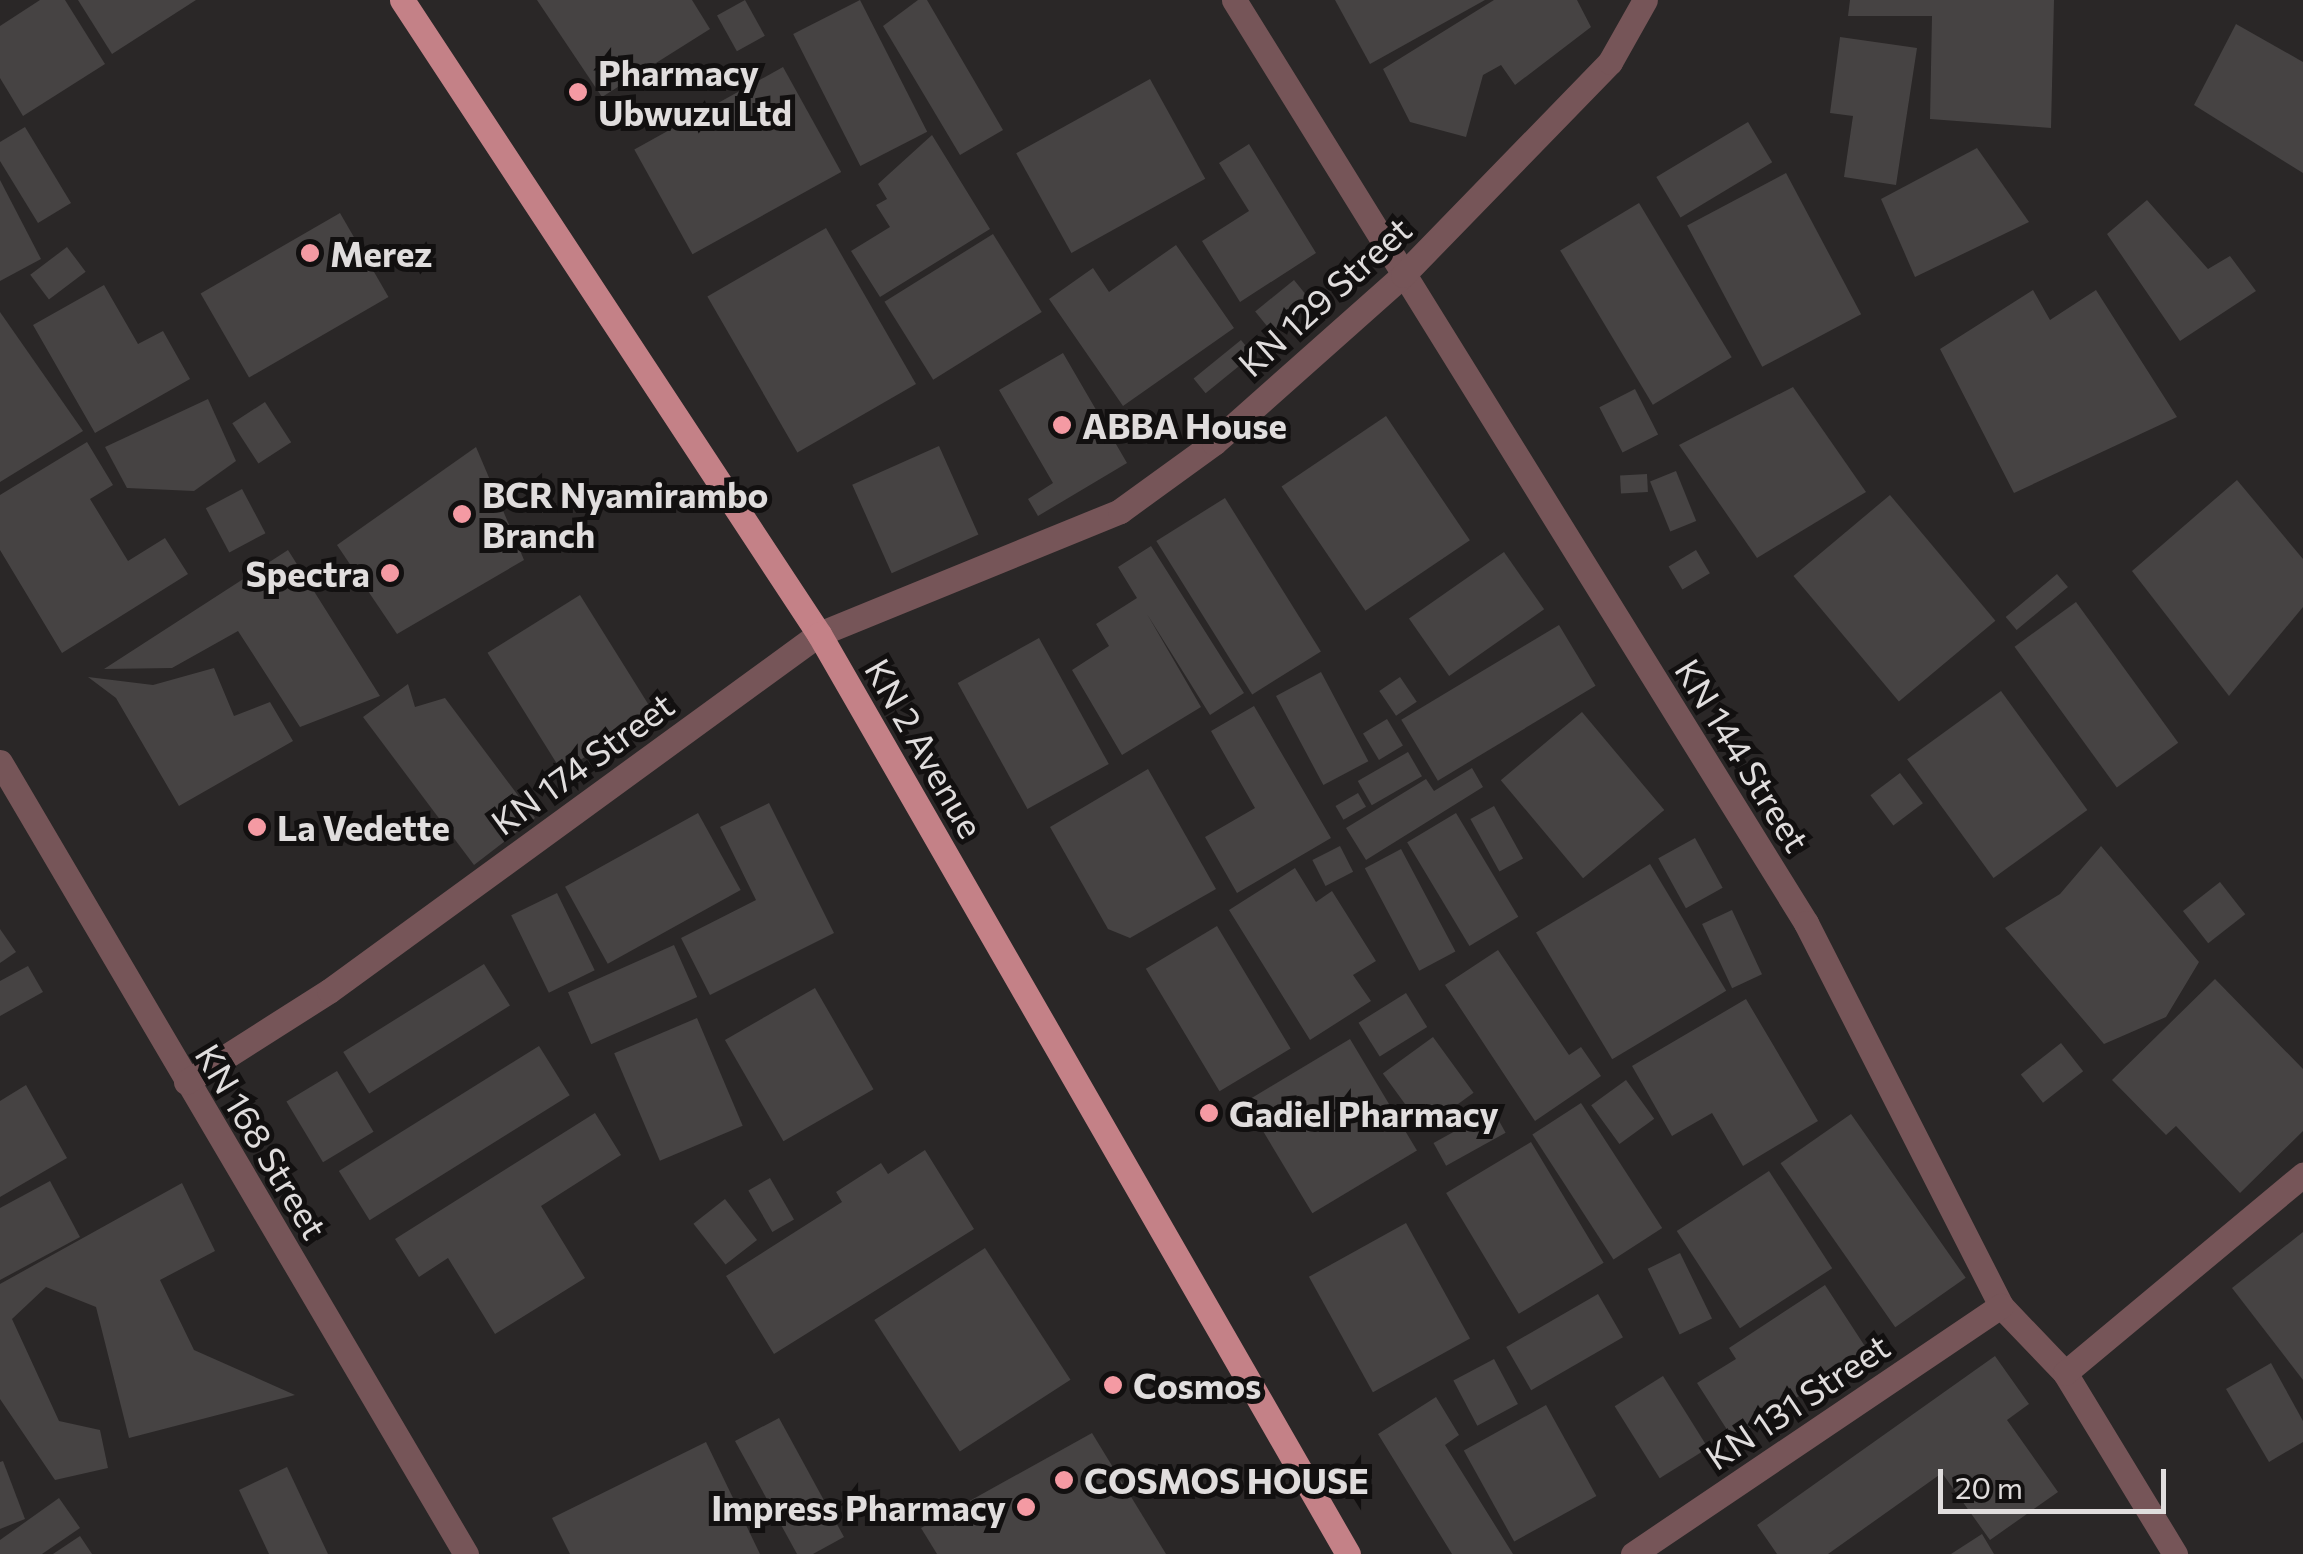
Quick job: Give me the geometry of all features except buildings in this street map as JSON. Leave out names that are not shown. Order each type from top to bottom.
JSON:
[{"type":"main road","name":"KN 2 Avenue","points":[[402,0],[819,634],[1348,1554]]},
{"type":"street","name":"KN 144 Street","points":[[1234,0],[1806,924],[2000,1306],[2065,1373],[2175,1554]]},
{"type":"street","name":"KN 129 Street","points":[[819,634],[1120,512],[1214,443],[1403,275],[1610,62],[1645,0]]},
{"type":"street","name":"KN 174 Street","points":[[186,1082],[329,990],[819,634]]},
{"type":"street","name":"KN 168 Street","points":[[0,762],[463,1552]]},
{"type":"street","points":[[2065,1373],[2303,1176]]},
{"type":"street","name":"KN 131 Street","points":[[1633,1554],[2000,1306]]},
{"type":"place","name":"Pharmacy Ubwuzu Ltd","points":[[578,92]]},
{"type":"place","name":"Merez","points":[[310,253]]},
{"type":"place","name":"ABBA House","points":[[1062,425]]},
{"type":"place","name":"BCR Nyamirambo Branch","points":[[462,514]]},
{"type":"place","name":"Spectra","points":[[390,573]]},
{"type":"place","name":"La Vedette","points":[[257,827]]},
{"type":"place","name":"Gadiel Pharmacy","points":[[1209,1113]]},
{"type":"place","name":"Cosmos","points":[[1113,1385]]},
{"type":"place","name":"COSMOS HOUSE","points":[[1064,1480]]},
{"type":"place","name":"Impress Pharmacy","points":[[1026,1507]]}]
